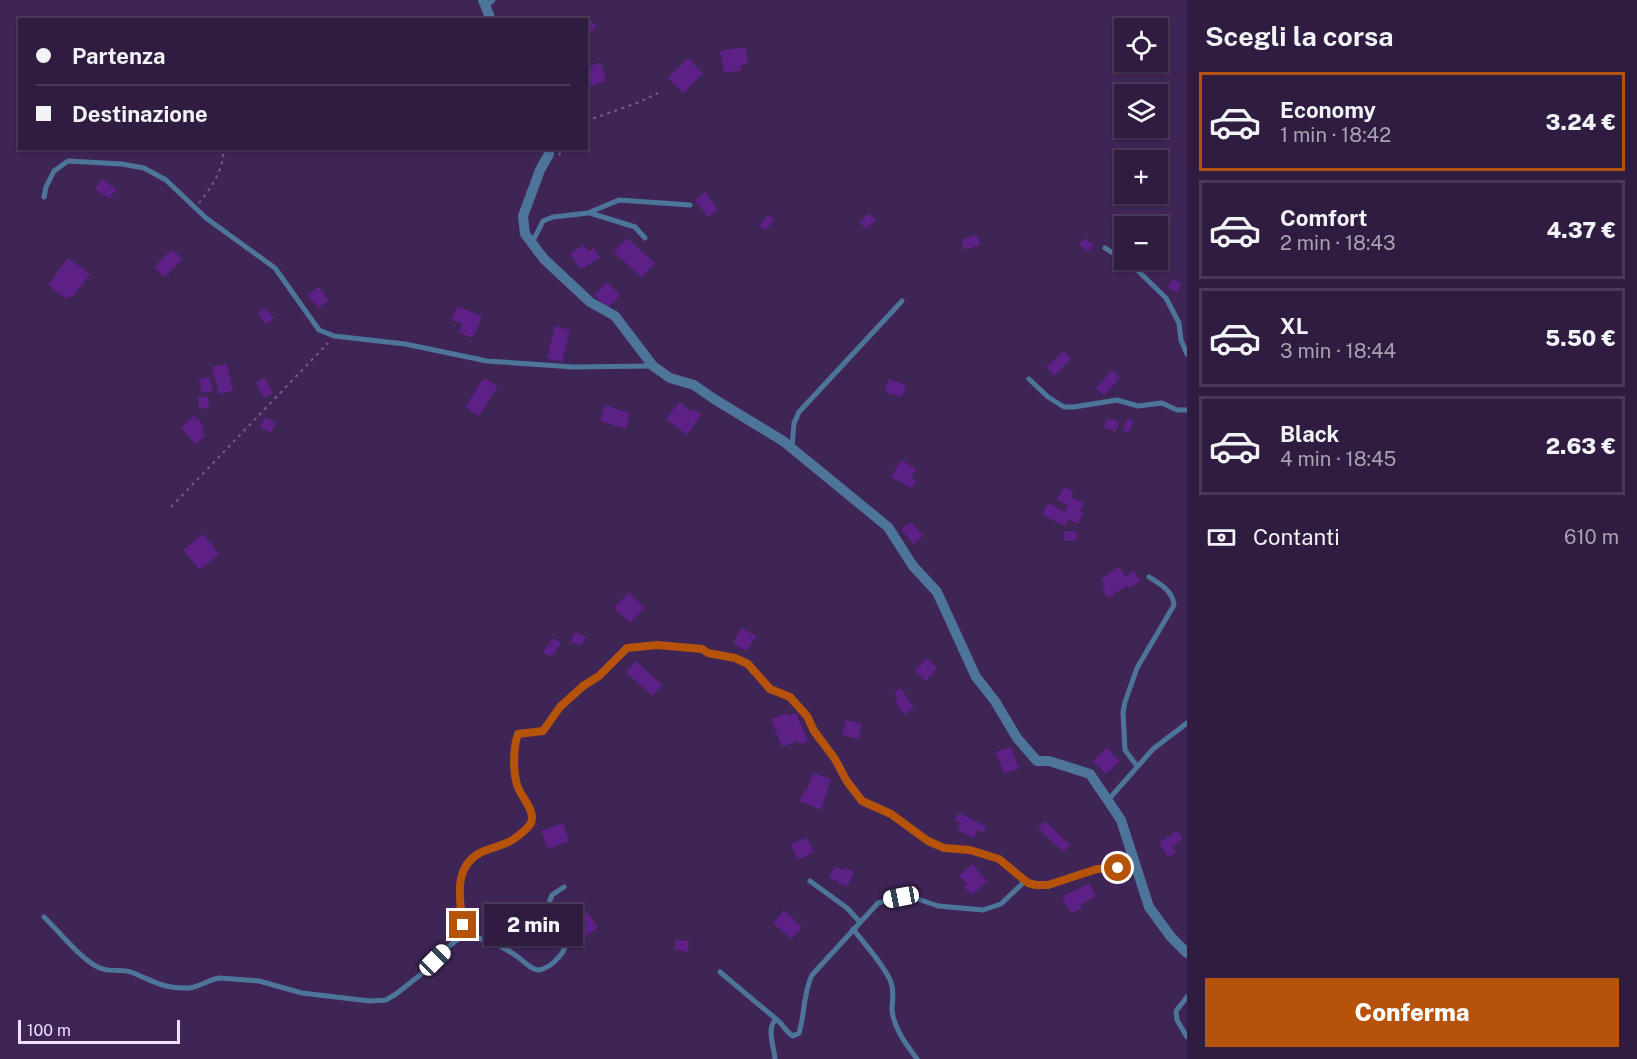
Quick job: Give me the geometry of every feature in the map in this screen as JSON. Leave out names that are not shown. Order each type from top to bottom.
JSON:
[{"type":"street","points":[[487,2],[491,18]]},
{"type":"street","points":[[548,150],[549,154],[540,170],[523,216],[525,234],[544,259],[590,302],[615,316],[653,366],[669,378],[694,385],[783,441],[888,527],[914,566],[937,592],[976,678],[995,700],[1017,738],[1037,761],[1049,761],[1090,774],[1121,820],[1149,907],[1171,937],[1187,953]]},
{"type":"lane","points":[[44,197],[54,171],[68,161],[122,164],[144,168],[166,180],[220,229],[275,268],[319,330],[334,336],[405,344],[487,361],[574,367],[653,366]]},
{"type":"lane","points":[[532,243],[543,220],[588,213],[619,200],[690,205]]},
{"type":"lane","points":[[588,213],[635,227],[645,238]]},
{"type":"lane","points":[[1105,248],[1132,265],[1166,297],[1179,323],[1181,340],[1187,354]]},
{"type":"lane","points":[[792,449],[794,423],[799,412],[902,301]]},
{"type":"lane","points":[[1029,379],[1048,397],[1064,406],[1074,407],[1117,400],[1138,406],[1162,403],[1177,410],[1187,410]]},
{"type":"lane","points":[[1137,766],[1125,750],[1123,712],[1125,702],[1137,668],[1174,605],[1174,598],[1169,591],[1149,577]]},
{"type":"lane","points":[[465,937],[460,883],[465,865],[482,852],[508,843],[528,827],[532,820],[532,812],[517,784],[516,741],[518,734],[543,731],[571,696],[599,676],[627,648],[637,646],[657,645],[702,649],[708,653],[735,658],[748,664],[770,689],[790,697],[798,705],[862,801],[891,814],[911,830],[944,848],[970,850],[999,859],[1025,881],[1036,885],[1048,885],[1097,869],[1136,867]]},
{"type":"lane","points":[[1108,800],[1153,749],[1187,723]]},
{"type":"lane","points":[[810,881],[847,908],[860,922]]},
{"type":"lane","points":[[720,972],[780,1022],[786,1032],[793,1036],[798,1033],[804,1015],[808,983],[812,975],[878,903],[901,897],[912,897],[938,906],[983,910],[1001,904],[1025,881]]},
{"type":"lane","points":[[44,917],[92,965],[102,969],[128,971],[159,986],[192,988],[220,978],[260,981],[302,993],[370,1001],[386,1000],[396,994],[424,972],[447,948],[465,937],[483,939],[496,944],[512,952],[532,969],[540,970],[548,966],[563,953],[566,945],[566,939],[546,911],[552,895],[564,887]]},
{"type":"lane","points":[[853,929],[886,974],[892,986],[892,1012],[897,1027],[903,1042],[917,1059]]},
{"type":"lane","points":[[1187,997],[1176,1011],[1177,1020],[1187,1037]]},
{"type":"lane","points":[[775,1059],[770,1029],[776,1019]]},
{"type":"path","points":[[588,121],[658,93]]},
{"type":"path","points":[[196,207],[222,166],[223,150]]},
{"type":"path","points":[[171,507],[334,336]]},
{"type":"building","points":[[588,19],[596,27],[588,34]]},
{"type":"building","points":[[745,47],[748,64],[741,65],[742,70],[724,73],[720,51]]},
{"type":"building","points":[[688,58],[703,74],[683,93],[668,78]]},
{"type":"building","points":[[601,62],[606,81],[590,86],[588,67]]},
{"type":"building","points":[[101,179],[116,189],[110,199],[95,189]]},
{"type":"building","points":[[705,192],[718,210],[708,217],[695,200]]},
{"type":"building","points":[[869,213],[876,220],[866,229],[859,222]]},
{"type":"building","points":[[768,214],[775,219],[765,231],[759,226]]},
{"type":"building","points":[[977,235],[980,245],[964,250],[961,240]]},
{"type":"building","points":[[627,238],[655,263],[642,278],[614,252]]},
{"type":"building","points":[[1085,238],[1094,245],[1087,252],[1079,244]]},
{"type":"building","points":[[584,245],[588,251],[594,248],[600,258],[580,270],[570,253]]},
{"type":"building","points":[[172,249],[182,259],[165,277],[154,267]]},
{"type":"building","points":[[68,258],[90,274],[72,298],[69,295],[66,299],[48,285]]},
{"type":"building","points":[[1172,279],[1181,283],[1177,292],[1168,288]]},
{"type":"building","points":[[607,282],[620,295],[608,308],[594,295]]},
{"type":"building","points":[[319,287],[329,300],[318,308],[308,295]]},
{"type":"building","points":[[457,306],[482,316],[473,338],[459,333],[462,324],[452,320]]},
{"type":"building","points":[[265,308],[274,318],[266,324],[258,314]]},
{"type":"building","points":[[555,326],[570,330],[562,362],[547,358]]},
{"type":"building","points":[[1064,351],[1071,359],[1054,376],[1046,367]]},
{"type":"building","points":[[227,364],[233,391],[219,394],[212,367]]},
{"type":"building","points":[[1112,370],[1120,377],[1104,396],[1096,388]]},
{"type":"building","points":[[209,377],[213,391],[202,393],[199,379]]},
{"type":"building","points":[[265,378],[273,393],[264,398],[256,383]]},
{"type":"building","points":[[484,378],[498,386],[479,416],[465,407]]},
{"type":"building","points":[[889,379],[906,385],[902,397],[885,392]]},
{"type":"building","points":[[198,397],[208,397],[209,408],[199,409]]},
{"type":"building","points":[[679,402],[701,415],[687,435],[666,419]]},
{"type":"building","points":[[605,405],[630,413],[626,429],[600,421]]},
{"type":"building","points":[[194,415],[205,427],[201,430],[206,435],[196,444],[181,428]]},
{"type":"building","points":[[265,417],[276,423],[271,433],[260,427]]},
{"type":"building","points":[[1107,418],[1119,421],[1116,431],[1104,428]]},
{"type":"building","points":[[1128,418],[1134,421],[1128,433],[1122,430]]},
{"type":"building","points":[[901,460],[916,469],[911,478],[916,480],[912,488],[891,477]]},
{"type":"building","points":[[1064,487],[1073,491],[1071,497],[1084,503],[1078,524],[1068,519],[1065,526],[1042,515],[1048,503],[1065,512],[1068,505],[1057,500]]},
{"type":"building","points":[[911,522],[923,536],[914,544],[901,530]]},
{"type":"building","points":[[1064,531],[1077,531],[1076,541],[1064,541]]},
{"type":"building","points":[[203,534],[219,554],[200,570],[183,550]]},
{"type":"building","points":[[1119,567],[1126,577],[1134,571],[1140,581],[1130,588],[1128,585],[1108,598],[1101,588],[1105,586],[1101,579]]},
{"type":"building","points":[[629,592],[644,608],[630,623],[614,608]]},
{"type":"building","points":[[741,628],[756,636],[747,651],[733,643]]},
{"type":"building","points":[[575,632],[586,637],[581,646],[571,642]]},
{"type":"building","points":[[553,638],[561,643],[551,657],[543,652]]},
{"type":"building","points":[[927,658],[937,668],[926,681],[915,671]]},
{"type":"building","points":[[636,661],[662,685],[652,696],[626,672]]},
{"type":"building","points":[[901,688],[914,708],[904,715],[895,701],[898,699],[894,692]]},
{"type":"building","points":[[787,713],[788,716],[796,713],[808,741],[799,745],[798,741],[782,747],[771,719]]},
{"type":"building","points":[[846,720],[862,724],[858,739],[842,735]]},
{"type":"building","points":[[1011,747],[1019,768],[1004,774],[996,752]]},
{"type":"building","points":[[1107,748],[1120,761],[1106,774],[1093,761]]},
{"type":"building","points":[[813,773],[831,779],[821,810],[800,801]]},
{"type":"building","points":[[959,813],[986,826],[983,833],[977,830],[974,838],[957,830],[961,823],[955,820]]},
{"type":"building","points":[[1045,821],[1070,845],[1063,852],[1038,828]]},
{"type":"building","points":[[563,823],[569,841],[548,849],[541,831]]},
{"type":"building","points":[[1178,831],[1183,839],[1172,846],[1176,852],[1168,857],[1159,842]]},
{"type":"building","points":[[806,837],[814,852],[798,860],[791,845]]},
{"type":"building","points":[[972,864],[987,881],[972,895],[964,887],[967,884],[959,875]]},
{"type":"building","points":[[835,866],[844,871],[846,868],[854,872],[847,887],[829,877]]},
{"type":"building","points":[[1089,883],[1096,896],[1080,905],[1082,908],[1071,914],[1062,897]]},
{"type":"building","points":[[784,910],[802,927],[791,939],[773,923]]},
{"type":"building","points":[[587,912],[598,928],[583,938],[572,922]]},
{"type":"building","points":[[675,940],[689,941],[688,952],[675,950]]},
{"type":"route","points":[[463,925],[460,883],[465,865],[482,852],[508,843],[528,827],[532,820],[532,812],[517,784],[515,772],[518,734],[543,731],[571,696],[599,676],[627,648],[637,646],[657,645],[702,649],[708,653],[735,658],[748,664],[756,670],[770,689],[790,697],[798,705],[862,801],[891,814],[928,841],[944,848],[970,850],[999,859],[1011,867],[1020,878],[1036,885],[1048,885],[1097,869],[1118,868]]}]
